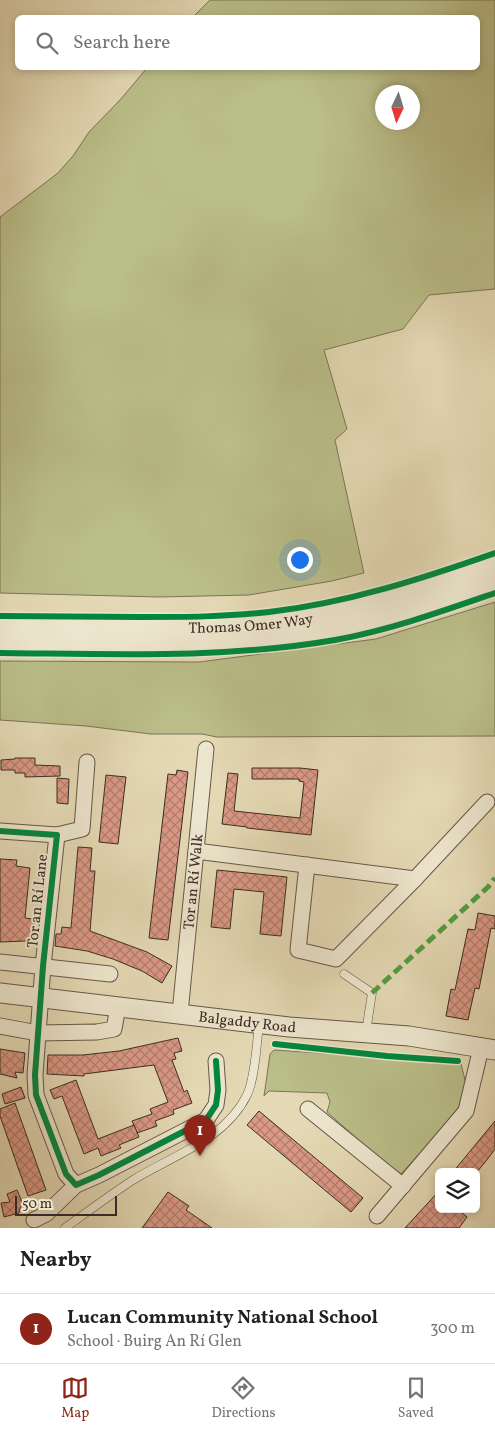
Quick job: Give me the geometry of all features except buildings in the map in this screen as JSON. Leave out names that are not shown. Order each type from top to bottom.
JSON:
[{"type":"street","name":"Thomas Omer Way","points":[[0,627],[192,628],[254,626],[294,621],[374,605],[495,566]]},
{"type":"street","name":"Thomas Omer Way","points":[[0,644],[193,646],[296,638],[378,622],[495,584]]},
{"type":"street","name":"Tor an Rí Walk","points":[[180,1013],[206,749]]},
{"type":"street","name":"Tor an Rí Lane","points":[[0,831],[57,834],[82,828],[87,762]]},
{"type":"street","points":[[307,865],[298,950],[336,959],[487,802]]},
{"type":"street","name":"Tor an Rí Lane","points":[[57,834],[43,966],[35,1075],[36,1095],[66,1174],[76,1185]]},
{"type":"street","points":[[196,851],[415,879]]},
{"type":"street","points":[[0,962],[110,974]]},
{"type":"street","name":"Balgaddy Road","points":[[0,993],[259,1023],[409,1036],[488,1049]]},
{"type":"street","points":[[0,1026],[38,1033],[97,1032],[114,1029],[116,1018]]},
{"type":"street","points":[[377,1216],[466,1111],[488,1049]]},
{"type":"street","points":[[34,1220],[46,1214],[76,1185],[206,1120],[216,1105],[218,1090],[216,1061]]},
{"type":"street","points":[[308,1109],[403,1186]]},
{"type":"lane","points":[[344,974],[372,993],[366,1032]]},
{"type":"lane","points":[[65,1228],[135,1179],[198,1145],[222,1127],[242,1104],[248,1092],[259,1023]]},
{"type":"green space","points":[[210,0],[495,0],[495,289],[429,295],[403,329],[324,350],[347,429],[335,440],[364,573],[332,581],[249,595],[159,597],[0,593],[0,217],[58,173],[73,156],[89,132],[145,70],[480,70],[480,15],[195,15]]},
{"type":"green space","points":[[495,602],[495,736],[217,737],[202,734],[151,734],[86,726],[0,720],[0,661],[199,662],[376,639]]},
{"type":"green space","points":[[274,1050],[461,1064],[466,1084],[461,1108],[401,1174],[386,1164],[327,1112],[330,1102],[327,1093],[269,1091],[264,1096],[270,1054]]},
{"type":"marked path","points":[[372,993],[488,887],[495,878]]},
{"type":"cycle path","points":[[0,616],[188,617],[269,612],[327,603],[384,589],[495,553]]},
{"type":"cycle path","points":[[0,653],[168,654],[210,653],[294,646],[376,631],[416,620],[495,593]]},
{"type":"cycle path","points":[[0,831],[57,835],[43,966],[35,1075],[36,1095],[66,1174],[76,1185],[206,1120],[216,1105],[218,1090],[216,1061]]},
{"type":"cycle path","points":[[275,1044],[387,1056],[458,1061]]},
{"type":"place","name":"Lucan Community National School","points":[[200,1156]]}]
